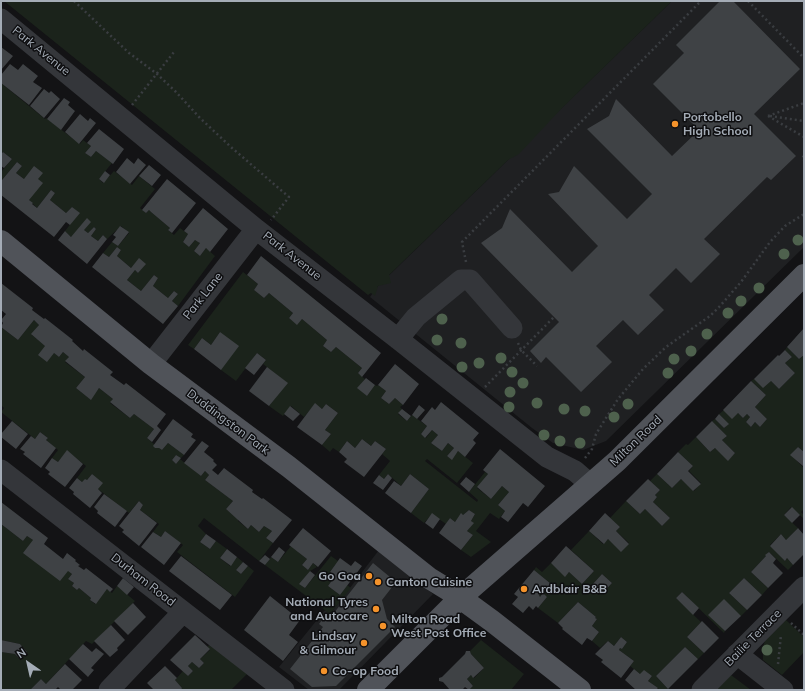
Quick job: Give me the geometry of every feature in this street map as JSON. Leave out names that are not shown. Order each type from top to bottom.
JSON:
[{"type":"main road","name":"Duddingston Park","points":[[1,241],[151,364],[290,467],[429,578],[496,624],[580,690]]},
{"type":"main road","name":"Milton Road","points":[[368,690],[582,477],[616,461],[804,275]]},
{"type":"street","name":"Park Avenue","points":[[1,18],[258,230],[547,457],[582,477]]},
{"type":"street","name":"Park Lane","points":[[151,364],[258,230]]},
{"type":"street","points":[[398,339],[416,317],[461,280],[470,280],[512,328]]},
{"type":"street","name":"Durham Road","points":[[1,470],[284,690]]},
{"type":"street","name":"Bailie Terrace","points":[[702,690],[804,587]]},
{"type":"street","points":[[109,690],[184,612]]},
{"type":"street","points":[[738,654],[777,685]]},
{"type":"path","points":[[74,1],[129,53],[157,74],[232,148],[289,197],[258,230]]},
{"type":"path","points":[[470,280],[462,242],[701,1]]},
{"type":"path","points":[[748,1],[804,58]]},
{"type":"path","points":[[122,118],[174,52]]},
{"type":"path","points":[[768,116],[804,103]]},
{"type":"path","points":[[768,116],[804,121]]},
{"type":"path","points":[[768,116],[804,137]]},
{"type":"path","points":[[804,156],[802,158],[804,160]]},
{"type":"path","points":[[582,477],[596,434],[618,399],[643,369],[666,347],[710,316],[741,282],[770,242],[786,226],[804,214]]},
{"type":"path","points":[[473,399],[554,317]]},
{"type":"path","points":[[512,328],[521,350],[537,366]]},
{"type":"path","points":[[775,616],[782,624],[777,685]]},
{"type":"path","points":[[796,627],[803,634],[804,633]]},
{"type":"shaded area","points":[[4,1],[672,1],[562,108],[519,154],[508,160],[389,275],[391,283],[378,286],[375,296],[371,293],[368,295]]},
{"type":"shaded area","name":"Portobello High School","points":[[672,1],[804,1],[804,247],[606,441],[583,450],[553,443],[532,428],[370,297],[378,286]]},
{"type":"shaded area","points":[[1,83],[45,119],[46,118],[80,144],[83,140],[91,146],[85,153],[91,157],[96,151],[112,163],[99,179],[103,183],[114,171],[132,185],[139,176],[155,189],[140,208],[146,213],[149,210],[170,228],[168,230],[174,235],[180,228],[188,234],[183,242],[189,247],[195,240],[200,243],[194,251],[200,256],[206,248],[215,256],[178,306],[172,301],[178,294],[174,291],[168,298],[153,286],[158,278],[154,275],[141,291],[127,280],[135,270],[138,273],[145,264],[139,259],[131,268],[117,256],[121,250],[117,247],[109,257],[103,253],[112,242],[118,246],[129,233],[121,226],[107,239],[103,235],[98,241],[91,236],[96,229],[94,227],[88,233],[84,230],[71,237],[65,231],[79,213],[72,207],[66,213],[50,200],[55,193],[51,190],[37,208],[29,200],[24,179],[16,173],[22,166],[17,162],[1,180],[1,172],[12,159],[3,152],[1,154]]},
{"type":"shaded area","points":[[243,272],[258,284],[254,290],[264,298],[269,293],[293,313],[289,318],[297,324],[302,319],[327,340],[323,346],[331,352],[336,347],[362,368],[358,373],[365,379],[358,388],[367,396],[375,385],[378,385],[386,391],[381,398],[389,404],[395,398],[403,405],[400,407],[402,409],[398,414],[407,421],[412,415],[427,426],[421,434],[426,438],[432,430],[438,435],[431,443],[442,451],[448,443],[454,448],[447,456],[452,459],[458,451],[473,463],[457,483],[427,459],[425,461],[477,502],[478,500],[469,492],[485,472],[488,474],[477,488],[491,499],[502,486],[509,492],[498,505],[505,511],[499,519],[490,513],[476,531],[491,542],[471,557],[461,550],[473,535],[467,531],[473,523],[471,521],[475,514],[469,510],[463,515],[461,514],[455,522],[450,518],[446,524],[432,514],[424,523],[411,513],[429,489],[410,474],[401,486],[388,474],[384,479],[379,475],[390,461],[382,454],[386,449],[375,441],[371,446],[362,439],[355,448],[347,441],[339,452],[333,448],[330,452],[322,445],[331,434],[325,430],[338,413],[326,404],[322,409],[315,404],[304,417],[291,406],[283,416],[269,406],[287,383],[263,364],[266,360],[257,353],[236,381],[221,370],[220,332],[211,345],[202,338],[194,349],[188,345]]},
{"type":"shaded area","points":[[34,320],[39,325],[32,335],[59,357],[63,352],[69,357],[65,362],[85,377],[76,388],[90,399],[99,388],[113,399],[110,403],[130,418],[134,414],[154,429],[147,438],[154,444],[155,448],[162,450],[168,443],[184,455],[181,458],[176,455],[172,460],[176,464],[180,459],[201,476],[205,471],[209,475],[205,480],[233,501],[226,509],[238,519],[238,521],[248,529],[251,525],[259,532],[264,526],[272,531],[266,538],[273,543],[259,561],[204,518],[198,526],[206,534],[200,542],[210,549],[216,541],[227,549],[220,558],[230,566],[237,557],[243,562],[236,570],[241,574],[248,566],[254,571],[235,597],[177,552],[183,545],[165,531],[161,537],[153,532],[159,524],[140,510],[143,505],[139,501],[129,513],[98,489],[92,474],[87,480],[82,482],[77,478],[86,466],[67,451],[58,462],[52,458],[58,450],[46,440],[48,438],[40,432],[35,439],[1,412],[4,408],[1,405],[1,327],[18,340]]},
{"type":"shaded area","points":[[787,347],[799,359],[804,355],[804,452],[798,447],[791,455],[804,468],[804,509],[801,512],[804,515],[804,519],[791,507],[784,515],[798,528],[786,540],[781,534],[770,545],[785,561],[787,558],[793,565],[788,570],[769,552],[751,572],[768,588],[762,595],[744,578],[729,593],[747,610],[741,616],[709,615],[725,631],[724,633],[682,592],[676,598],[701,622],[687,637],[704,653],[698,659],[685,647],[656,676],[668,689],[660,690],[648,681],[652,676],[640,674],[630,666],[634,661],[619,650],[620,648],[622,649],[627,642],[621,637],[614,646],[608,641],[600,648],[592,641],[599,632],[592,626],[597,619],[578,602],[558,623],[538,608],[547,597],[543,594],[540,597],[539,595],[543,590],[549,595],[556,588],[534,570],[536,567],[542,572],[551,563],[565,576],[569,572],[582,584],[594,571],[571,550],[589,531],[603,544],[608,539],[621,551],[629,543],[616,531],[620,527],[610,518],[626,501],[640,514],[645,509],[662,526],[670,518],[653,502],[657,497],[655,495],[660,490],[650,481],[657,474],[672,488],[681,479],[694,491],[701,483],[689,471],[693,466],[678,452],[696,437],[710,452],[715,448],[728,460],[735,453],[722,440],[727,436],[712,421],[715,419],[724,428],[728,424],[719,414],[724,410],[738,413],[743,418],[747,414],[750,417],[746,422],[751,427],[755,422],[760,427],[767,419],[755,407],[766,395],[751,381],[754,379],[771,381],[779,389],[795,373],[785,363],[792,357],[785,350]],"holes":[[[602,574],[612,583],[602,594],[592,585]]]},
{"type":"shaded area","points":[[1,524],[23,541],[27,536],[33,540],[72,574],[68,579],[74,583],[72,586],[77,590],[79,588],[91,598],[90,600],[95,604],[107,589],[112,593],[117,586],[135,601],[92,644],[86,641],[46,684],[41,679],[30,690],[1,690],[2,652],[15,654],[20,659],[27,652],[20,644],[1,640]]},
{"type":"shaded area","points":[[291,546],[307,559],[302,565],[308,570],[313,563],[317,567],[310,571],[300,584],[305,588],[331,556],[338,561],[330,572],[335,576],[328,586],[340,595],[347,585],[351,588],[330,614],[265,565],[271,557],[278,562]]},
{"type":"shaded area","points":[[379,550],[433,594],[339,690],[309,690],[279,667],[325,610],[330,614]]},
{"type":"shaded area","points":[[786,620],[804,637],[804,652],[782,675],[763,660],[763,647],[765,641]]},
{"type":"shaded area","points":[[481,640],[524,674],[511,690],[469,690],[473,686],[467,679],[471,675],[474,678],[484,668],[470,651]]},
{"type":"shaded area","points":[[210,644],[247,674],[231,690],[181,690],[182,688],[175,680],[183,671],[188,676],[193,671],[188,666],[192,662],[199,668],[204,663],[200,659],[210,650],[207,647]]},
{"type":"shaded area","points":[[731,675],[751,690],[716,690]]},
{"type":"building","points":[[720,1],[733,1],[800,69],[754,114],[796,156],[771,180],[767,177],[704,239],[720,254],[691,283],[676,268],[649,295],[664,310],[638,335],[623,320],[596,346],[612,362],[581,392],[546,357],[541,363],[530,351],[559,322],[481,243],[502,228],[510,209],[572,272],[598,246],[548,194],[559,192],[574,166],[627,219],[652,194],[587,129],[609,116],[616,99],[672,156],[699,130],[653,84],[684,53],[676,45]]},
{"type":"building","points":[[1,47],[13,56],[1,70]]},
{"type":"building","points":[[10,64],[18,70],[23,64],[38,76],[33,82],[42,88],[29,105],[1,83],[1,75]]},
{"type":"building","points":[[44,89],[49,93],[51,91],[60,99],[44,118],[30,106]]},
{"type":"building","points":[[64,98],[70,102],[68,105],[75,111],[61,130],[47,119]]},
{"type":"building","points":[[80,114],[88,121],[90,118],[96,123],[79,144],[65,132]]},
{"type":"building","points":[[99,129],[124,149],[113,164],[96,151],[91,157],[85,153],[91,146],[87,143]]},
{"type":"building","points":[[3,152],[12,159],[4,168],[1,166],[1,154]]},
{"type":"building","points":[[127,158],[134,164],[138,158],[146,165],[130,184],[116,172]]},
{"type":"building","points":[[17,162],[22,166],[16,173],[24,179],[34,166],[43,173],[38,179],[43,183],[29,200],[33,203],[32,204],[37,208],[51,190],[55,193],[50,200],[66,213],[72,207],[80,213],[70,225],[66,222],[54,237],[1,195],[1,180]]},
{"type":"building","points":[[149,165],[161,175],[152,186],[139,176]]},
{"type":"building","points":[[105,171],[110,175],[104,183],[99,179]]},
{"type":"building","points":[[167,179],[196,203],[172,233],[168,230],[170,228],[149,210],[146,213],[142,210]]},
{"type":"building","points":[[203,208],[228,229],[210,252],[206,248],[200,256],[194,251],[200,243],[195,240],[189,247],[183,242],[188,234],[184,231]]},
{"type":"building","points":[[87,218],[91,222],[84,230],[88,233],[94,227],[96,229],[91,236],[98,241],[103,235],[107,239],[87,264],[58,240],[65,231],[71,237]]},
{"type":"building","points":[[120,226],[129,232],[118,246],[112,242],[116,237],[113,235]]},
{"type":"building","points":[[117,247],[121,250],[117,256],[131,268],[139,258],[146,264],[138,273],[135,270],[127,280],[141,291],[154,275],[158,278],[153,286],[168,298],[174,291],[178,294],[172,301],[178,306],[163,324],[92,267],[103,253],[109,257]]},
{"type":"building","points":[[261,256],[381,353],[362,377],[358,373],[362,368],[336,347],[331,352],[323,346],[327,340],[302,319],[297,325],[289,318],[293,313],[269,293],[264,298],[254,290],[258,284],[247,275]]},
{"type":"building","points":[[1,283],[33,308],[32,310],[44,319],[45,318],[73,340],[72,341],[83,351],[84,349],[113,372],[110,375],[124,385],[126,383],[166,414],[157,426],[161,430],[152,442],[147,438],[154,429],[134,414],[130,418],[110,402],[113,399],[99,388],[91,400],[76,388],[85,377],[65,361],[69,357],[63,352],[59,357],[54,353],[47,362],[38,355],[45,346],[31,334],[39,325],[34,320],[18,340],[1,327],[3,323],[1,320],[6,314],[1,310]]},
{"type":"building","points":[[804,328],[804,355],[799,359],[787,347]]},
{"type":"building","points":[[220,332],[239,346],[221,370],[194,349],[202,338],[211,345]]},
{"type":"building","points":[[785,350],[792,357],[785,363],[795,373],[779,389],[771,381],[763,388],[754,379]]},
{"type":"building","points":[[257,353],[266,360],[254,375],[245,368]]},
{"type":"building","points":[[395,364],[419,384],[403,405],[395,398],[389,404],[381,398],[386,391],[378,385]]},
{"type":"building","points":[[267,367],[288,383],[269,406],[249,391]]},
{"type":"building","points":[[366,378],[375,385],[367,396],[357,388]]},
{"type":"building","points":[[751,381],[766,395],[755,407],[767,419],[760,427],[755,422],[751,427],[746,422],[750,417],[747,414],[743,418],[738,413],[732,419],[723,410]]},
{"type":"building","points":[[441,402],[479,433],[473,440],[476,443],[465,457],[458,451],[452,460],[447,456],[454,448],[448,443],[442,451],[431,443],[438,435],[432,430],[425,438],[421,434],[427,426],[421,421],[432,407],[435,410]]},
{"type":"building","points":[[315,403],[322,409],[326,404],[338,413],[325,430],[331,434],[322,445],[297,427]]},
{"type":"building","points":[[419,405],[425,410],[417,419],[412,415]]},
{"type":"building","points":[[290,406],[300,414],[293,421],[284,414]]},
{"type":"building","points":[[402,409],[411,416],[407,421],[398,413]]},
{"type":"building","points":[[719,414],[729,424],[724,428],[715,419]]},
{"type":"building","points":[[173,419],[193,434],[191,437],[196,440],[184,455],[168,443],[162,450],[153,446]]},
{"type":"building","points":[[12,421],[28,434],[16,449],[1,437],[1,434]]},
{"type":"building","points":[[712,421],[727,436],[722,440],[735,453],[728,461],[715,448],[710,452],[696,437]]},
{"type":"building","points":[[40,432],[48,438],[46,440],[56,448],[41,468],[23,454],[25,452],[20,449],[31,436],[35,439]]},
{"type":"building","points":[[362,439],[371,446],[375,441],[386,449],[364,477],[344,462],[347,459],[339,452],[347,441],[355,448]]},
{"type":"building","points":[[202,441],[209,446],[204,452],[214,460],[213,461],[217,465],[212,470],[218,475],[224,468],[253,490],[252,492],[262,499],[263,498],[292,520],[273,543],[266,538],[272,531],[264,526],[259,532],[251,525],[248,529],[226,509],[233,501],[205,480],[209,475],[205,471],[201,476],[184,463]]},
{"type":"building","points":[[798,447],[804,452],[803,466],[790,455]]},
{"type":"building","points":[[500,449],[545,486],[528,507],[523,503],[508,522],[501,517],[505,511],[498,505],[509,492],[502,486],[491,499],[477,487],[488,474],[483,470]]},
{"type":"building","points":[[67,450],[83,464],[65,487],[48,474],[50,472],[45,468],[52,458],[58,462]]},
{"type":"building","points":[[678,452],[693,466],[688,471],[701,484],[693,491],[681,479],[672,488],[657,474]]},
{"type":"building","points":[[176,455],[181,458],[176,464],[172,460]]},
{"type":"building","points":[[92,474],[103,483],[98,489],[102,493],[90,508],[73,494],[74,492],[69,488],[77,478],[82,482],[85,479],[87,480]]},
{"type":"building","points":[[388,474],[392,478],[383,490],[373,483],[379,475],[384,479]]},
{"type":"building","points":[[410,474],[429,489],[411,513],[385,493],[394,481],[401,486]]},
{"type":"building","points":[[466,477],[475,484],[469,492],[460,484]]},
{"type":"building","points":[[648,479],[660,490],[655,495],[657,497],[653,502],[670,518],[662,526],[645,509],[640,514],[626,501]]},
{"type":"building","points":[[104,494],[127,511],[115,527],[97,513],[98,511],[94,507]]},
{"type":"building","points":[[139,501],[143,505],[140,510],[157,523],[139,546],[122,532],[124,530],[119,526]]},
{"type":"building","points":[[1,502],[48,538],[44,544],[63,559],[67,553],[76,560],[75,561],[80,565],[78,566],[84,570],[86,568],[113,589],[110,592],[107,589],[96,604],[79,588],[77,590],[72,586],[74,583],[68,579],[72,574],[68,571],[60,581],[23,553],[33,540],[27,536],[23,541],[1,524]]},
{"type":"building","points":[[792,507],[800,515],[792,523],[784,515]]},
{"type":"building","points":[[469,510],[475,514],[471,521],[474,523],[467,531],[473,535],[461,550],[439,533],[450,518],[455,522],[461,513],[463,515]]},
{"type":"building","points":[[432,513],[440,519],[433,529],[425,523]]},
{"type":"building","points":[[605,513],[620,527],[616,531],[629,544],[621,552],[608,539],[604,544],[589,531]]},
{"type":"building","points":[[303,528],[331,551],[318,567],[313,563],[308,570],[302,565],[307,559],[289,545]]},
{"type":"building","points":[[798,528],[804,535],[804,554],[793,565],[787,558],[785,561],[770,546],[781,534],[786,540]]},
{"type":"building","points":[[165,531],[181,543],[164,565],[141,547],[153,532],[161,537]]},
{"type":"building","points":[[206,534],[216,541],[210,549],[200,542]]},
{"type":"building","points":[[566,546],[594,571],[582,584],[569,572],[565,577],[551,563]]},
{"type":"building","points":[[279,547],[285,552],[278,562],[271,557]]},
{"type":"building","points":[[227,549],[237,557],[231,566],[220,558]]},
{"type":"building","points":[[769,552],[776,559],[773,563],[783,573],[768,588],[751,572]]},
{"type":"building","points":[[265,555],[270,559],[265,565],[259,561]]},
{"type":"building","points":[[181,556],[232,595],[220,610],[169,571]]},
{"type":"building","points":[[340,558],[351,566],[355,561],[362,566],[340,595],[328,586],[335,576],[330,572]]},
{"type":"building","points":[[243,562],[248,566],[241,574],[236,570]]},
{"type":"building","points":[[373,563],[396,582],[382,600],[387,619],[395,627],[336,686],[312,687],[290,669],[323,627],[319,624],[326,615],[330,618]]},
{"type":"building","points":[[534,570],[556,588],[549,595],[543,590],[539,595],[540,597],[543,593],[547,597],[538,608],[536,606],[533,610],[529,606],[523,613],[512,604],[518,597],[514,594]]},
{"type":"building","points":[[310,571],[315,575],[305,588],[299,584]]},
{"type":"building","points":[[602,574],[612,583],[602,594],[592,585]]},
{"type":"building","points":[[123,578],[134,587],[127,595],[117,586]]},
{"type":"building","points":[[744,578],[762,595],[747,610],[729,593]]},
{"type":"building","points":[[682,592],[699,608],[693,615],[676,598]]},
{"type":"building","points":[[270,596],[300,620],[289,635],[298,642],[283,661],[244,630]]},
{"type":"building","points":[[724,599],[741,616],[725,631],[708,615]]},
{"type":"building","points":[[578,602],[596,617],[595,618],[597,619],[592,626],[599,632],[592,641],[587,638],[582,645],[562,629],[563,628],[558,623]]},
{"type":"building","points":[[133,603],[146,617],[128,635],[114,621]]},
{"type":"building","points":[[702,621],[719,638],[704,653],[687,637]]},
{"type":"building","points":[[111,625],[125,640],[117,648],[118,650],[110,657],[94,641]]},
{"type":"building","points":[[195,635],[210,649],[200,659],[204,663],[199,668],[192,662],[188,666],[193,671],[188,676],[170,660]]},
{"type":"building","points":[[621,637],[627,642],[622,649],[620,648],[619,650],[634,661],[621,678],[601,662],[603,660],[595,654],[608,641],[614,646]]},
{"type":"building","points":[[1,640],[20,644],[27,652],[20,659],[15,654],[1,652]]},
{"type":"building","points":[[83,644],[92,652],[96,648],[104,654],[91,668],[94,670],[88,677],[69,659]]},
{"type":"building","points":[[685,647],[698,659],[668,689],[656,676]]},
{"type":"building","points":[[466,651],[470,651],[484,668],[473,678],[471,675],[467,679],[473,686],[469,690],[465,687],[462,690],[450,690],[443,682],[439,681],[439,678],[442,677],[465,654]]},
{"type":"building","points":[[65,664],[82,680],[72,690],[61,690],[58,687],[55,690],[30,690],[41,679],[46,684]]},
{"type":"building","points":[[165,666],[177,678],[175,680],[182,688],[181,690],[154,690],[147,683]]},
{"type":"building","points":[[634,669],[640,674],[644,670],[652,676],[648,681],[658,688],[656,690],[636,690],[625,680]]},
{"type":"place","name":"Portobello High School","points":[[675,124]]},
{"type":"place","name":"Go Goa","points":[[369,576]]},
{"type":"place","name":"Canton Cuisine","points":[[378,582]]},
{"type":"place","name":"Ardblair B&B","points":[[524,589]]},
{"type":"place","name":"National Tyres and Autocare","points":[[376,609]]},
{"type":"place","name":"Milton Road West Post Office","points":[[383,626]]},
{"type":"place","name":"Lindsay & Gilmour","points":[[364,643]]},
{"type":"place","name":"Co-op Food","points":[[324,671]]}]
